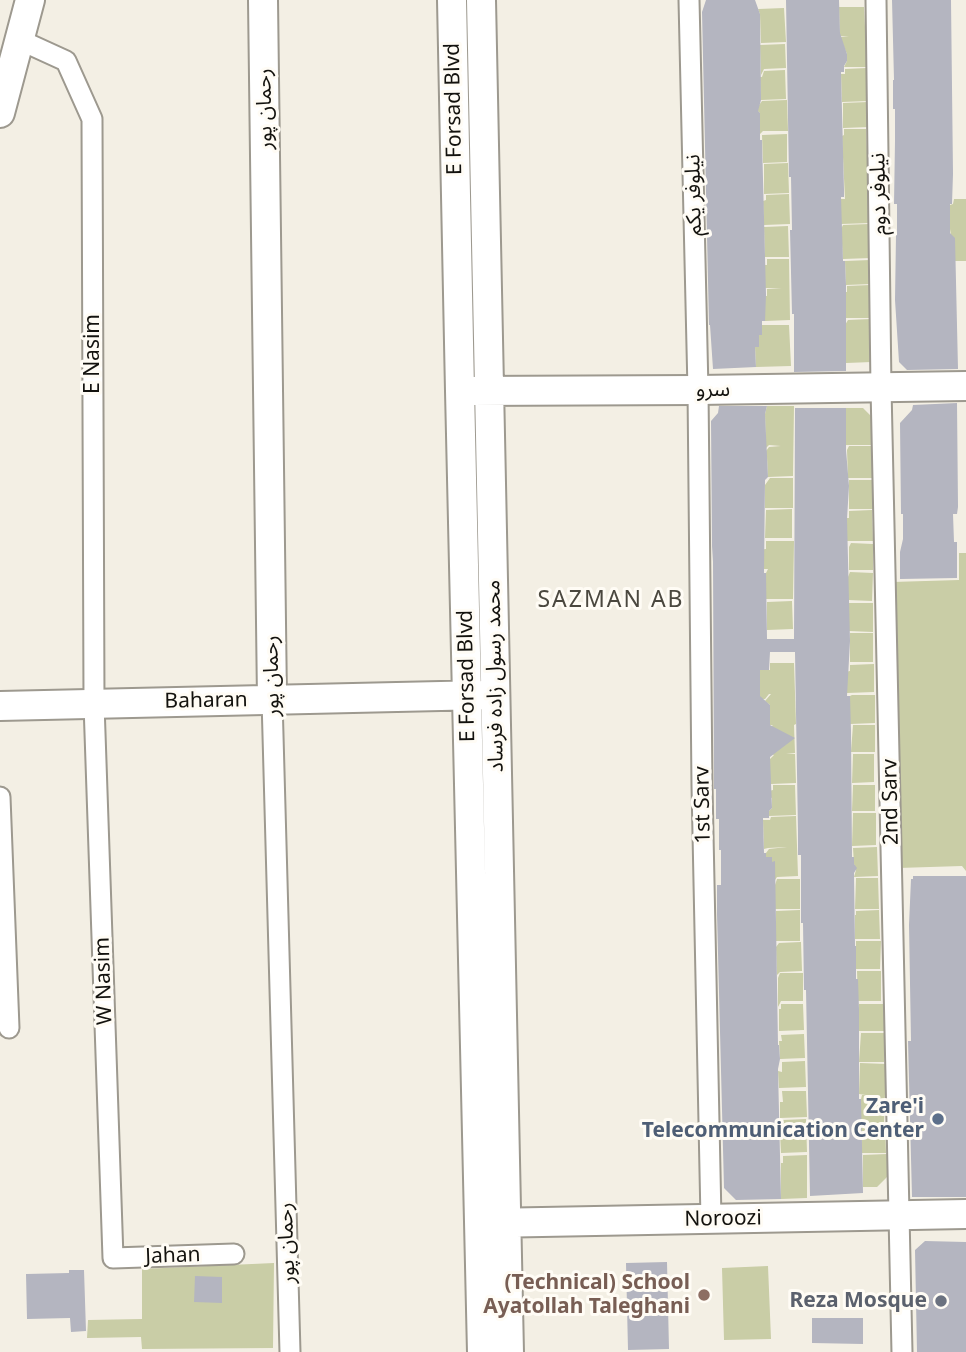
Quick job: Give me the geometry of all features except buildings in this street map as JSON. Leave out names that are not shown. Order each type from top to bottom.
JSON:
[{"type":"street","points":[[0,113],[30,0]]},
{"type":"street","name":"رحمان پور","points":[[263,0],[272,699],[290,1352]]},
{"type":"street","name":"E Forsad Blvd","points":[[452,0],[467,695],[486,931]]},
{"type":"street","name":"محمد رسول زاده فرساد","points":[[481,0],[495,694],[486,931],[493,1223],[509,1352]]},
{"type":"street","name":"نیلوفر یکم","points":[[689,0],[698,390]]},
{"type":"street","name":"نیلوفر دوم","points":[[876,0],[881,388]]},
{"type":"street","points":[[453,41],[481,39]]},
{"type":"street","name":"E Nasim","points":[[20,40],[66,61],[92,119],[94,704]]},
{"type":"street","name":"سرو","points":[[460,391],[966,386]]},
{"type":"street","name":"2nd Sarv","points":[[881,388],[902,1352]]},
{"type":"street","name":"1st Sarv","points":[[698,390],[702,786],[711,1219]]},
{"type":"street","name":"Baharan","points":[[0,706],[495,694]]},
{"type":"street","name":"W Nasim","points":[[94,704],[113,1258]]},
{"type":"street","points":[[0,797],[9,1028]]},
{"type":"street","name":"Noroozi","points":[[493,1223],[966,1214]]},
{"type":"street","points":[[482,1352],[493,1223]]},
{"type":"street","name":"Jahan","points":[[113,1258],[234,1254]]},
{"type":"green space","points":[[839,7],[864,7],[867,67],[844,67],[847,54],[840,37],[849,37],[840,36]]},
{"type":"green space","points":[[784,8],[786,42],[761,43],[758,9]]},
{"type":"green space","points":[[785,44],[786,68],[764,69],[761,75],[760,45]]},
{"type":"green space","points":[[867,68],[868,101],[842,102],[841,74],[845,74],[845,69]]},
{"type":"green space","points":[[785,70],[786,99],[761,100],[760,77],[764,71]]},
{"type":"green space","points":[[787,100],[788,131],[763,131],[760,134],[760,113],[754,108],[762,101]]},
{"type":"green space","points":[[868,102],[869,127],[843,128],[843,103]]},
{"type":"green space","points":[[844,129],[866,129],[870,223],[841,224],[841,199],[845,199]]},
{"type":"green space","points":[[787,134],[787,162],[763,163],[762,135]]},
{"type":"green space","points":[[788,163],[789,193],[764,194],[764,164]]},
{"type":"green space","points":[[789,194],[790,224],[764,225],[763,201],[766,200],[766,195]]},
{"type":"green space","points":[[954,199],[966,199],[966,261],[955,261],[950,229],[950,205]]},
{"type":"green space","points":[[869,224],[871,258],[843,259],[843,225]]},
{"type":"green space","points":[[788,226],[789,257],[765,257],[764,227]]},
{"type":"green space","points":[[767,259],[789,259],[790,320],[765,321],[767,289],[782,288],[765,288]]},
{"type":"green space","points":[[870,260],[871,284],[846,285],[845,261]]},
{"type":"green space","points":[[870,285],[871,318],[846,318],[847,286]]},
{"type":"green space","points":[[871,319],[872,362],[846,363],[845,325],[848,320]]},
{"type":"green space","points":[[762,325],[789,325],[791,366],[756,367],[755,347],[759,347]]},
{"type":"green space","points":[[767,406],[794,406],[793,476],[768,477],[767,457],[763,455],[769,447],[781,446],[769,445],[766,448]]},
{"type":"green space","points":[[846,408],[863,408],[874,419],[874,445],[846,445]]},
{"type":"green space","points":[[849,446],[873,446],[873,478],[848,478]]},
{"type":"green space","points":[[770,478],[793,478],[793,508],[765,508],[765,485]]},
{"type":"green space","points":[[849,480],[873,480],[873,509],[849,509]]},
{"type":"green space","points":[[792,509],[792,538],[765,538],[766,510]]},
{"type":"green space","points":[[872,510],[873,541],[847,541],[849,511]]},
{"type":"green space","points":[[766,541],[794,541],[793,599],[765,599],[768,569],[756,569],[756,550],[766,549]]},
{"type":"green space","points":[[851,543],[873,544],[873,570],[849,570]]},
{"type":"green space","points":[[959,553],[966,553],[966,871],[962,866],[898,868],[892,582],[959,580]]},
{"type":"green space","points":[[850,572],[873,573],[872,601],[848,600]]},
{"type":"green space","points":[[792,601],[793,629],[767,630],[767,602]]},
{"type":"green space","points":[[849,603],[873,603],[873,632],[849,631]]},
{"type":"green space","points":[[850,633],[873,633],[873,662],[850,662]]},
{"type":"green space","points":[[770,663],[794,663],[795,753],[786,754],[795,754],[796,783],[771,784],[767,762],[774,755],[771,754],[765,731],[773,725],[770,725],[770,705],[765,701],[771,694],[760,699],[760,670],[770,670]]},
{"type":"green space","points":[[874,664],[874,692],[846,695],[845,672],[850,671],[850,665]]},
{"type":"green space","points":[[852,695],[875,695],[875,723],[850,724]]},
{"type":"green space","points":[[853,725],[875,725],[875,752],[851,752]]},
{"type":"green space","points":[[853,754],[874,754],[874,782],[852,783]]},
{"type":"green space","points":[[773,785],[795,785],[796,815],[769,816],[772,798],[769,797],[769,791],[773,790]]},
{"type":"green space","points":[[853,785],[875,785],[875,811],[852,811]]},
{"type":"green space","points":[[853,813],[876,813],[876,845],[852,846]]},
{"type":"green space","points":[[796,816],[798,876],[777,877],[775,880],[775,862],[772,862],[772,857],[766,857],[766,853],[769,849],[787,847],[764,849],[763,820]]},
{"type":"green space","points":[[877,847],[878,876],[854,877],[856,870],[853,848]]},
{"type":"green space","points":[[856,878],[878,878],[879,909],[855,909]]},
{"type":"green space","points":[[777,879],[800,879],[800,909],[775,909]]},
{"type":"green space","points":[[800,910],[800,941],[776,941],[776,911]]},
{"type":"green space","points":[[879,910],[880,939],[855,939],[856,911]]},
{"type":"green space","points":[[856,941],[881,941],[880,969],[856,969]]},
{"type":"green space","points":[[801,942],[802,971],[780,972],[777,975],[776,947],[779,943]]},
{"type":"green space","points":[[857,971],[881,971],[881,1001],[858,1001]]},
{"type":"green space","points":[[780,973],[803,973],[803,1001],[781,1001],[778,1007]]},
{"type":"green space","points":[[781,1004],[803,1004],[804,1030],[779,1031]]},
{"type":"green space","points":[[859,1004],[884,1004],[884,1031],[859,1031]]},
{"type":"green space","points":[[861,1033],[884,1033],[884,1062],[859,1062]]},
{"type":"green space","points":[[804,1034],[805,1058],[780,1059],[781,1035]]},
{"type":"green space","points":[[805,1061],[806,1087],[779,1088],[778,1071],[782,1072],[782,1062]]},
{"type":"green space","points":[[860,1063],[886,1064],[884,1123],[861,1123],[861,1099],[862,1095],[866,1095],[859,1094]]},
{"type":"green space","points":[[782,1091],[806,1091],[807,1117],[780,1118]]},
{"type":"green space","points":[[806,1119],[807,1152],[781,1153],[780,1133],[783,1133],[783,1120]]},
{"type":"green space","points":[[885,1124],[886,1153],[862,1153],[862,1125]]},
{"type":"green space","points":[[887,1154],[887,1177],[877,1187],[863,1187],[863,1155]]},
{"type":"green space","points":[[807,1155],[807,1198],[781,1199],[783,1156]]},
{"type":"green space","points":[[274,1263],[273,1348],[142,1349],[141,1337],[87,1338],[88,1320],[142,1319],[142,1269]]},
{"type":"green space","points":[[768,1266],[771,1339],[724,1340],[722,1268]]},
{"type":"place","name":"Zare'i Telecommunication Center","points":[[938,1119]]},
{"type":"place","name":"(Technical) School Ayatollah Taleghani","points":[[704,1295]]},
{"type":"place","name":"Reza Mosque","points":[[941,1301]]},
{"type":"district","name":"SAZMAN AB","points":[[611,600]]}]
